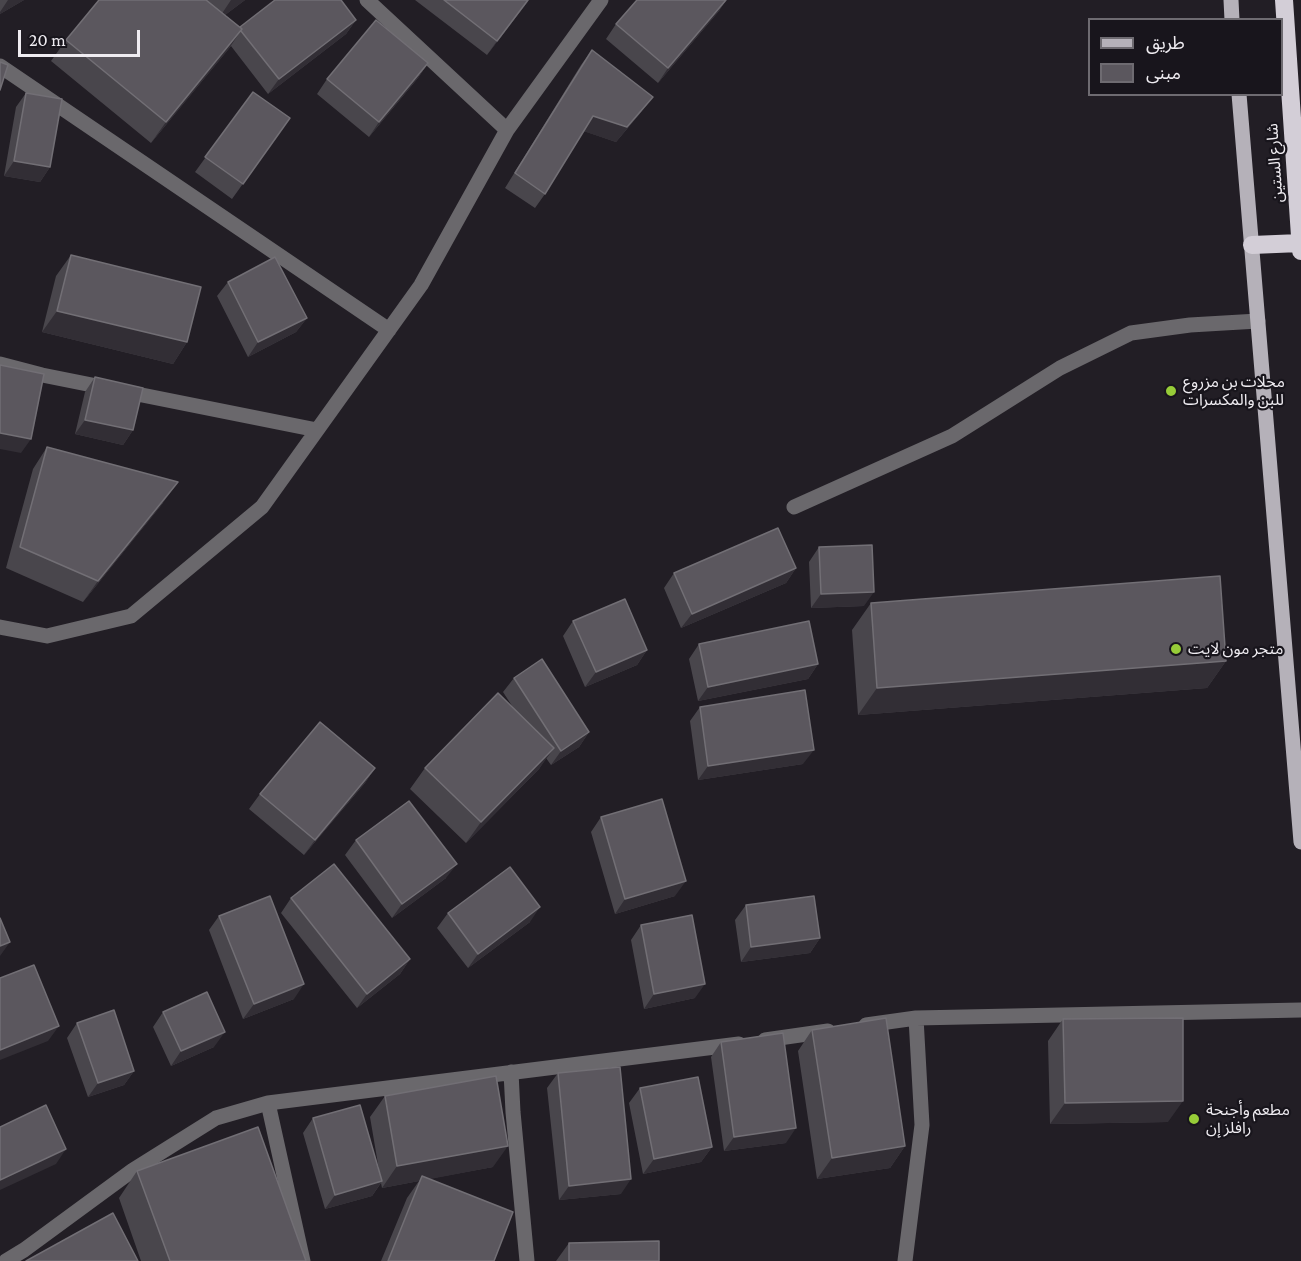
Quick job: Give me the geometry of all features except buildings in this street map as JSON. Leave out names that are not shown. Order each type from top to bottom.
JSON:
[{"type":"highway","name":"شارع الستين","points":[[1284,0],[1301,247]]},
{"type":"highway","points":[[1252,245],[1301,247]]},
{"type":"main road","points":[[1231,0],[1232,18]]},
{"type":"main road","points":[[1239,96],[1301,842]]},
{"type":"street","points":[[368,0],[507,130]]},
{"type":"street","points":[[0,627],[47,636],[131,616],[262,507],[421,285],[507,130],[601,0]]},
{"type":"street","points":[[0,66],[389,330]]},
{"type":"street","points":[[794,507],[952,435],[1060,368],[1131,333],[1190,325],[1258,321]]},
{"type":"street","points":[[0,364],[42,375],[317,430]]},
{"type":"street","points":[[6,1261],[133,1170],[216,1118],[268,1103],[756,1042],[916,1018],[1301,1010]]},
{"type":"street","points":[[905,1261],[922,1125],[916,1018]]},
{"type":"street","points":[[511,1072],[527,1261]]},
{"type":"street","points":[[268,1103],[303,1261]]},
{"type":"place","name":"محلات بن مزروع للبن والمكسرات","points":[[1171,391]]},
{"type":"place","name":"متجر مون لايت","points":[[1176,649]]},
{"type":"place","name":"مطعم وأجنحة رافلز إن","points":[[1194,1119]]}]
